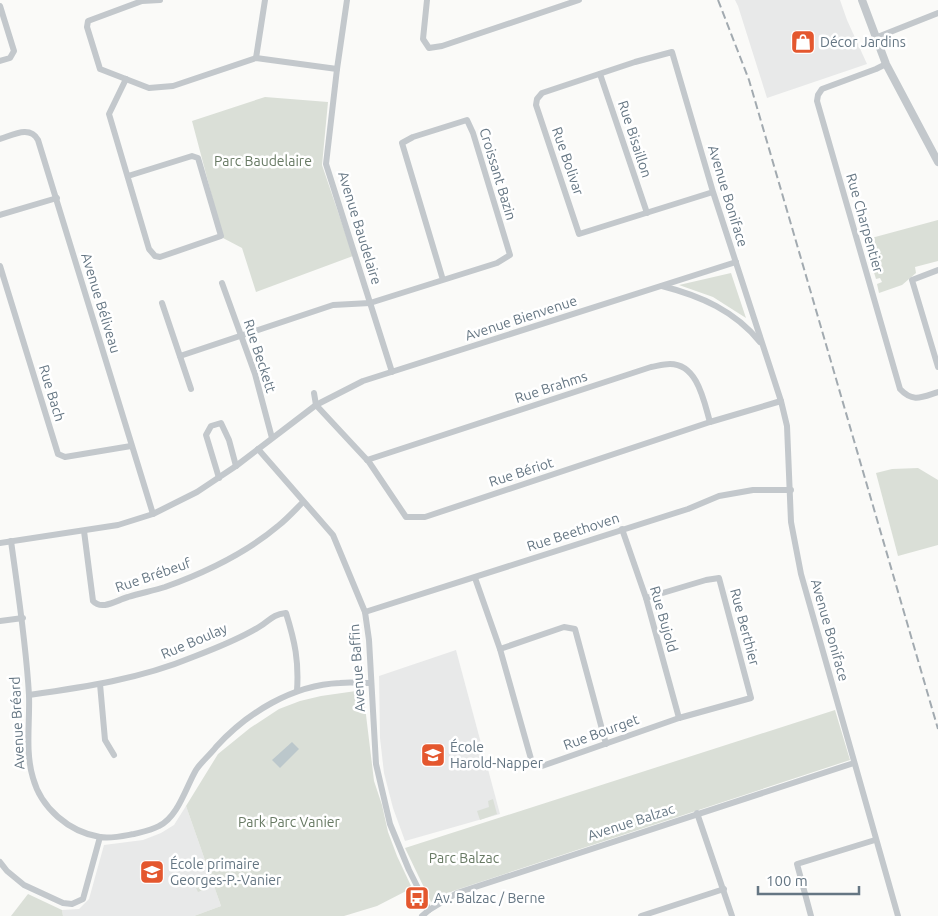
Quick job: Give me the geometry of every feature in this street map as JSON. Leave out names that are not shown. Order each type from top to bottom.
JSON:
[{"type":"street","points":[[160,0],[142,1],[88,20],[87,27],[100,69],[148,88],[173,86],[256,58],[337,69]]},
{"type":"street","points":[[256,58],[265,0]]},
{"type":"street","name":"Avenue Baudelaire","points":[[347,0],[326,164],[392,372]]},
{"type":"street","points":[[426,0],[423,39],[429,48],[442,46],[579,0]]},
{"type":"street","points":[[862,0],[886,64],[938,162]]},
{"type":"street","points":[[0,6],[14,51],[10,58],[0,61]]},
{"type":"street","points":[[875,38],[938,13]]},
{"type":"street","name":"Rue Bolivar","points":[[672,52],[542,93],[537,98],[536,105],[579,234],[713,192]]},
{"type":"street","name":"Avenue Boniface","points":[[672,52],[713,192],[781,401],[787,426],[791,522],[801,574],[898,916]]},
{"type":"street","name":"Rue Charpentier","points":[[886,64],[822,89],[817,101],[900,389],[907,397],[915,398],[938,392]]},
{"type":"street","name":"Rue Bisaillon","points":[[600,74],[646,213]]},
{"type":"street","points":[[126,78],[109,114],[149,249],[155,256],[160,257],[221,236],[198,158],[192,156],[128,176]]},
{"type":"street","name":"Croissant Bazin","points":[[180,356],[332,305],[370,303],[443,280],[497,262],[510,255],[473,133],[467,120],[413,137],[402,143],[443,280]]},
{"type":"street","name":"Avenue Béliveau","points":[[0,139],[30,132],[35,135],[39,143],[152,514]]},
{"type":"street","points":[[0,216],[57,198]]},
{"type":"street","name":"Avenue Bienvenue","points":[[0,543],[118,525],[152,514],[197,492],[236,466],[316,405],[363,381],[736,262]]},
{"type":"street","name":"Rue Bach","points":[[0,266],[58,454],[65,457],[132,446]]},
{"type":"street","points":[[938,270],[912,280],[938,367]]},
{"type":"street","name":"Rue Beckett","points":[[222,283],[255,374],[272,438]]},
{"type":"street","name":"Avenue Boniface","points":[[661,286],[683,291],[706,300],[728,312],[749,329],[763,346]]},
{"type":"street","points":[[162,302],[192,389]]},
{"type":"street","name":"Rue Brahms","points":[[367,460],[651,367],[671,364],[682,367],[693,375],[702,395],[710,422]]},
{"type":"street","points":[[314,393],[316,405]]},
{"type":"street","name":"Rue Bériot","points":[[316,405],[367,460],[406,517],[425,517],[710,422],[781,401]]},
{"type":"street","points":[[218,478],[206,435],[211,426],[221,423],[229,440],[236,466]]},
{"type":"street","name":"Avenue Baffin","points":[[258,449],[333,535],[365,612],[369,640],[376,764],[390,824],[409,870],[429,910]]},
{"type":"street","name":"Rue Beethoven","points":[[365,612],[688,509],[719,496],[753,490],[791,490]]},
{"type":"street","name":"Rue Brébeuf","points":[[84,531],[93,601],[96,605],[103,606],[128,596],[164,588],[204,571],[243,551],[278,526],[303,502]]},
{"type":"street","name":"Rue Bujold","points":[[622,529],[646,598],[679,718]]},
{"type":"street","name":"Avenue Bréard","points":[[11,541],[23,618],[29,695],[30,766],[33,780],[39,793],[51,810],[63,821],[78,830],[100,837],[119,837],[160,826],[176,810],[197,769],[225,737],[251,716],[274,701],[297,691],[339,683],[370,683]]},
{"type":"street","name":"Rue Bourget","points":[[475,578],[500,649],[532,766],[542,766],[679,718],[751,698]]},
{"type":"street","name":"Rue Berthier","points":[[646,598],[706,580],[719,578],[751,698]]},
{"type":"street","name":"Rue Boulay","points":[[29,695],[100,684],[156,671],[194,657],[260,626],[275,615],[286,613],[299,668],[297,691]]},
{"type":"street","points":[[0,621],[23,618]]},
{"type":"street","points":[[500,649],[564,627],[574,629],[606,744]]},
{"type":"street","points":[[100,684],[104,736],[106,745],[114,755]]},
{"type":"street","name":"Avenue Balzac","points":[[422,916],[457,893],[854,763]]},
{"type":"street","points":[[697,813],[732,916]]},
{"type":"street","points":[[0,862],[7,871],[24,885],[63,903],[72,904],[83,899],[100,837]]},
{"type":"street","points":[[811,916],[797,864],[875,840]]},
{"type":"street","points":[[642,916],[724,889]]},
{"type":"shaded area","name":"Décor Jardins","points":[[735,0],[840,0],[867,64],[767,98]]},
{"type":"shaded area","name":"École Harold-Napper","points":[[456,650],[500,814],[405,841],[393,808],[384,773],[380,738],[379,676]]},
{"type":"shaded area","points":[[292,742],[299,749],[280,768],[272,760]]},
{"type":"shaded area","name":"École primaire Georges-P.-Vanier","points":[[186,806],[221,906],[194,916],[63,916],[62,910],[79,909],[89,899],[104,845],[143,840],[161,833],[174,825]]},
{"type":"green space","name":"Parc Baudelaire","points":[[265,97],[328,102],[322,165],[353,256],[256,292],[242,248],[223,238],[192,121]]},
{"type":"green space","points":[[938,220],[938,261],[915,267],[916,273],[902,285],[879,293],[877,284],[882,282],[880,278],[876,279],[864,240]]},
{"type":"green space","points":[[731,273],[746,318],[713,297],[679,285]]},
{"type":"green space","points":[[918,468],[938,480],[938,545],[898,556],[876,473],[892,469]]},
{"type":"green space","name":"Park Parc Vanier","points":[[363,690],[374,781],[388,832],[412,888],[377,906],[344,916],[194,916],[221,906],[186,806],[218,754],[250,728],[279,709],[321,696]]},
{"type":"green space","name":"Parc Balzac","points":[[835,710],[850,760],[453,891],[431,902],[405,848]]},
{"type":"green space","points":[[493,799],[497,814],[480,820],[477,811],[489,807],[488,801]]},
{"type":"green space","points":[[203,879],[207,888],[198,892],[194,884]]},
{"type":"green space","points":[[28,894],[62,910],[63,916],[11,916]]},
{"type":"railway","points":[[718,0],[749,80],[938,729]]},
{"type":"place","name":"Décor Jardins","points":[[803,42]]},
{"type":"place","name":"École Harold-Napper","points":[[433,755]]},
{"type":"place","name":"École primaire Georges-P.-Vanier","points":[[152,872]]},
{"type":"place","name":"Av. Balzac / Berne","points":[[417,898]]}]
